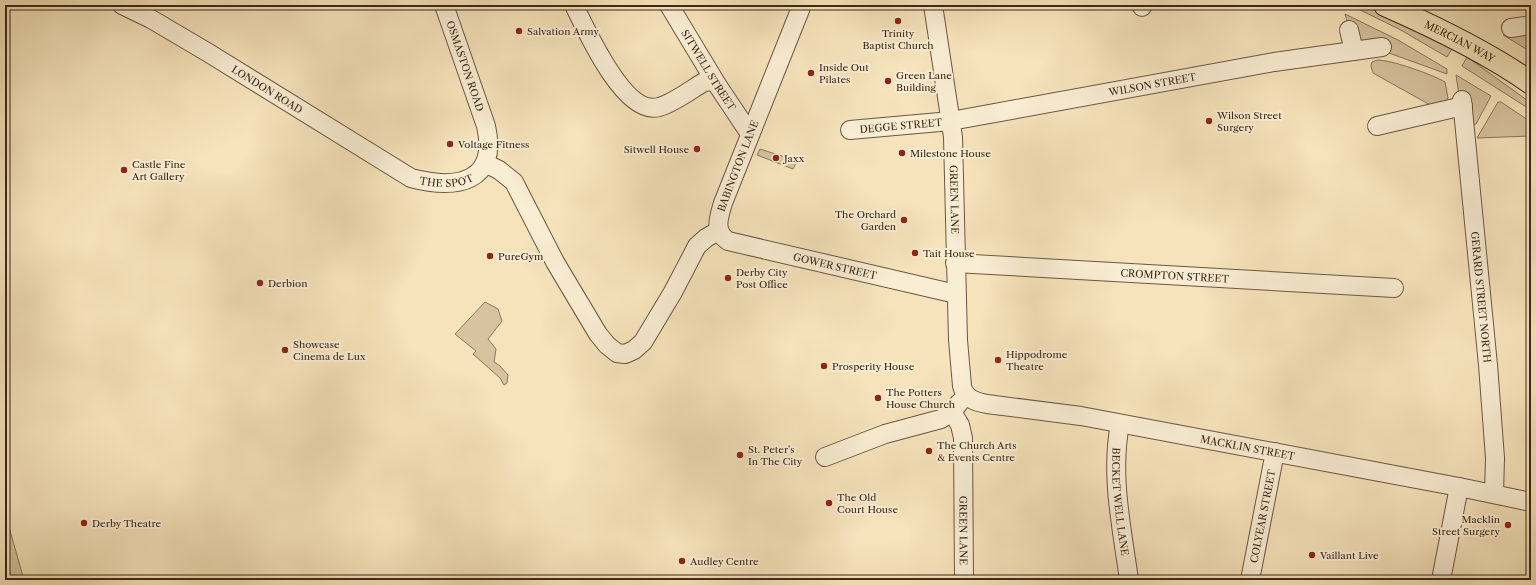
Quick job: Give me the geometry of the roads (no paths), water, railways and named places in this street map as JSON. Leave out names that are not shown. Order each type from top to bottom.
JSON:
[{"type":"main road","name":"MERCIAN WAY","points":[[1385,5],[1412,17],[1501,63],[1531,83]]},
{"type":"street","name":"LONDON ROAD","points":[[122,5],[151,19],[207,52],[411,178]]},
{"type":"street","name":"OSMASTON ROAD","points":[[444,5],[486,126]]},
{"type":"street","points":[[574,5],[594,47],[611,73],[632,98],[642,105],[659,108],[704,82],[712,80],[716,83]]},
{"type":"street","name":"SITWELL STREET","points":[[669,5],[716,83],[750,134]]},
{"type":"street","name":"BABINGTON LANE","points":[[718,231],[718,223],[723,203],[802,5]]},
{"type":"street","name":"GREEN LANE","points":[[933,5],[951,121],[958,340],[962,390],[966,395]]},
{"type":"street","points":[[1511,28],[1531,25]]},
{"type":"street","points":[[1350,30],[1354,51]]},
{"type":"street","name":"WILSON STREET","points":[[951,121],[1274,62],[1382,47]]},
{"type":"street","name":"GERARD STREET NORTH","points":[[1377,126],[1462,103],[1496,458],[1494,494]]},
{"type":"street","name":"DEGGE STREET","points":[[850,130],[951,121]]},
{"type":"street","name":"THE SPOT","points":[[411,178],[435,183],[454,183],[476,174],[485,162],[490,145],[486,126]]},
{"type":"street","points":[[485,162],[500,170],[514,182],[555,262],[604,342],[610,349],[617,353],[625,354],[632,352],[646,338],[697,246],[706,238],[718,231]]},
{"type":"street","name":"GOWER STREET","points":[[718,231],[723,238],[728,241],[956,294]]},
{"type":"street","name":"CROMPTON STREET","points":[[955,263],[1394,288]]},
{"type":"street","points":[[825,457],[885,434],[941,419],[952,412],[966,395]]},
{"type":"street","name":"MACKLIN STREET","points":[[966,395],[975,402],[1081,416],[1459,487],[1531,502]]},
{"type":"street","name":"GREEN LANE","points":[[952,412],[960,425],[963,438],[964,580]]},
{"type":"street","name":"BECKET WELL LANE","points":[[1120,424],[1116,446],[1118,499],[1129,580]]},
{"type":"street","name":"COLYEAR STREET","points":[[1250,580],[1275,452]]},
{"type":"street","points":[[1441,580],[1459,487]]},
{"type":"place","name":"Trinity Baptist Church","points":[[898,21]]},
{"type":"place","name":"Salvation Army","points":[[519,31]]},
{"type":"place","name":"Inside Out Pilates","points":[[811,73]]},
{"type":"place","name":"Green Lane Building","points":[[888,81]]},
{"type":"place","name":"Wilson Street Surgery","points":[[1209,121]]},
{"type":"place","name":"Voltage Fitness","points":[[450,144]]},
{"type":"place","name":"Sitwell House","points":[[697,149]]},
{"type":"place","name":"Milestone House","points":[[902,153]]},
{"type":"place","name":"Jaxx","points":[[776,158]]},
{"type":"place","name":"Castle Fine Art Gallery","points":[[124,170]]},
{"type":"place","name":"The Orchard Garden","points":[[904,220]]},
{"type":"place","name":"Tait House","points":[[915,253]]},
{"type":"place","name":"PureGym","points":[[490,256]]},
{"type":"place","name":"Derby City Post Office","points":[[728,278]]},
{"type":"place","name":"Derbion","points":[[260,283]]},
{"type":"place","name":"Showcase Cinema de Lux","points":[[285,350]]},
{"type":"place","name":"Hippodrome Theatre","points":[[998,360]]},
{"type":"place","name":"Prosperity House","points":[[824,366]]},
{"type":"place","name":"The Potters House Church","points":[[878,398]]},
{"type":"place","name":"The Church Arts & Events Centre","points":[[929,451]]},
{"type":"place","name":"St. Peter's In The City","points":[[740,455]]},
{"type":"place","name":"The Old Court House","points":[[829,503]]},
{"type":"place","name":"Derby Theatre","points":[[84,523]]},
{"type":"place","name":"Macklin Street Surgery","points":[[1508,525]]},
{"type":"place","name":"Vaillant Live","points":[[1312,555]]},
{"type":"place","name":"Audley Centre","points":[[682,561]]}]
